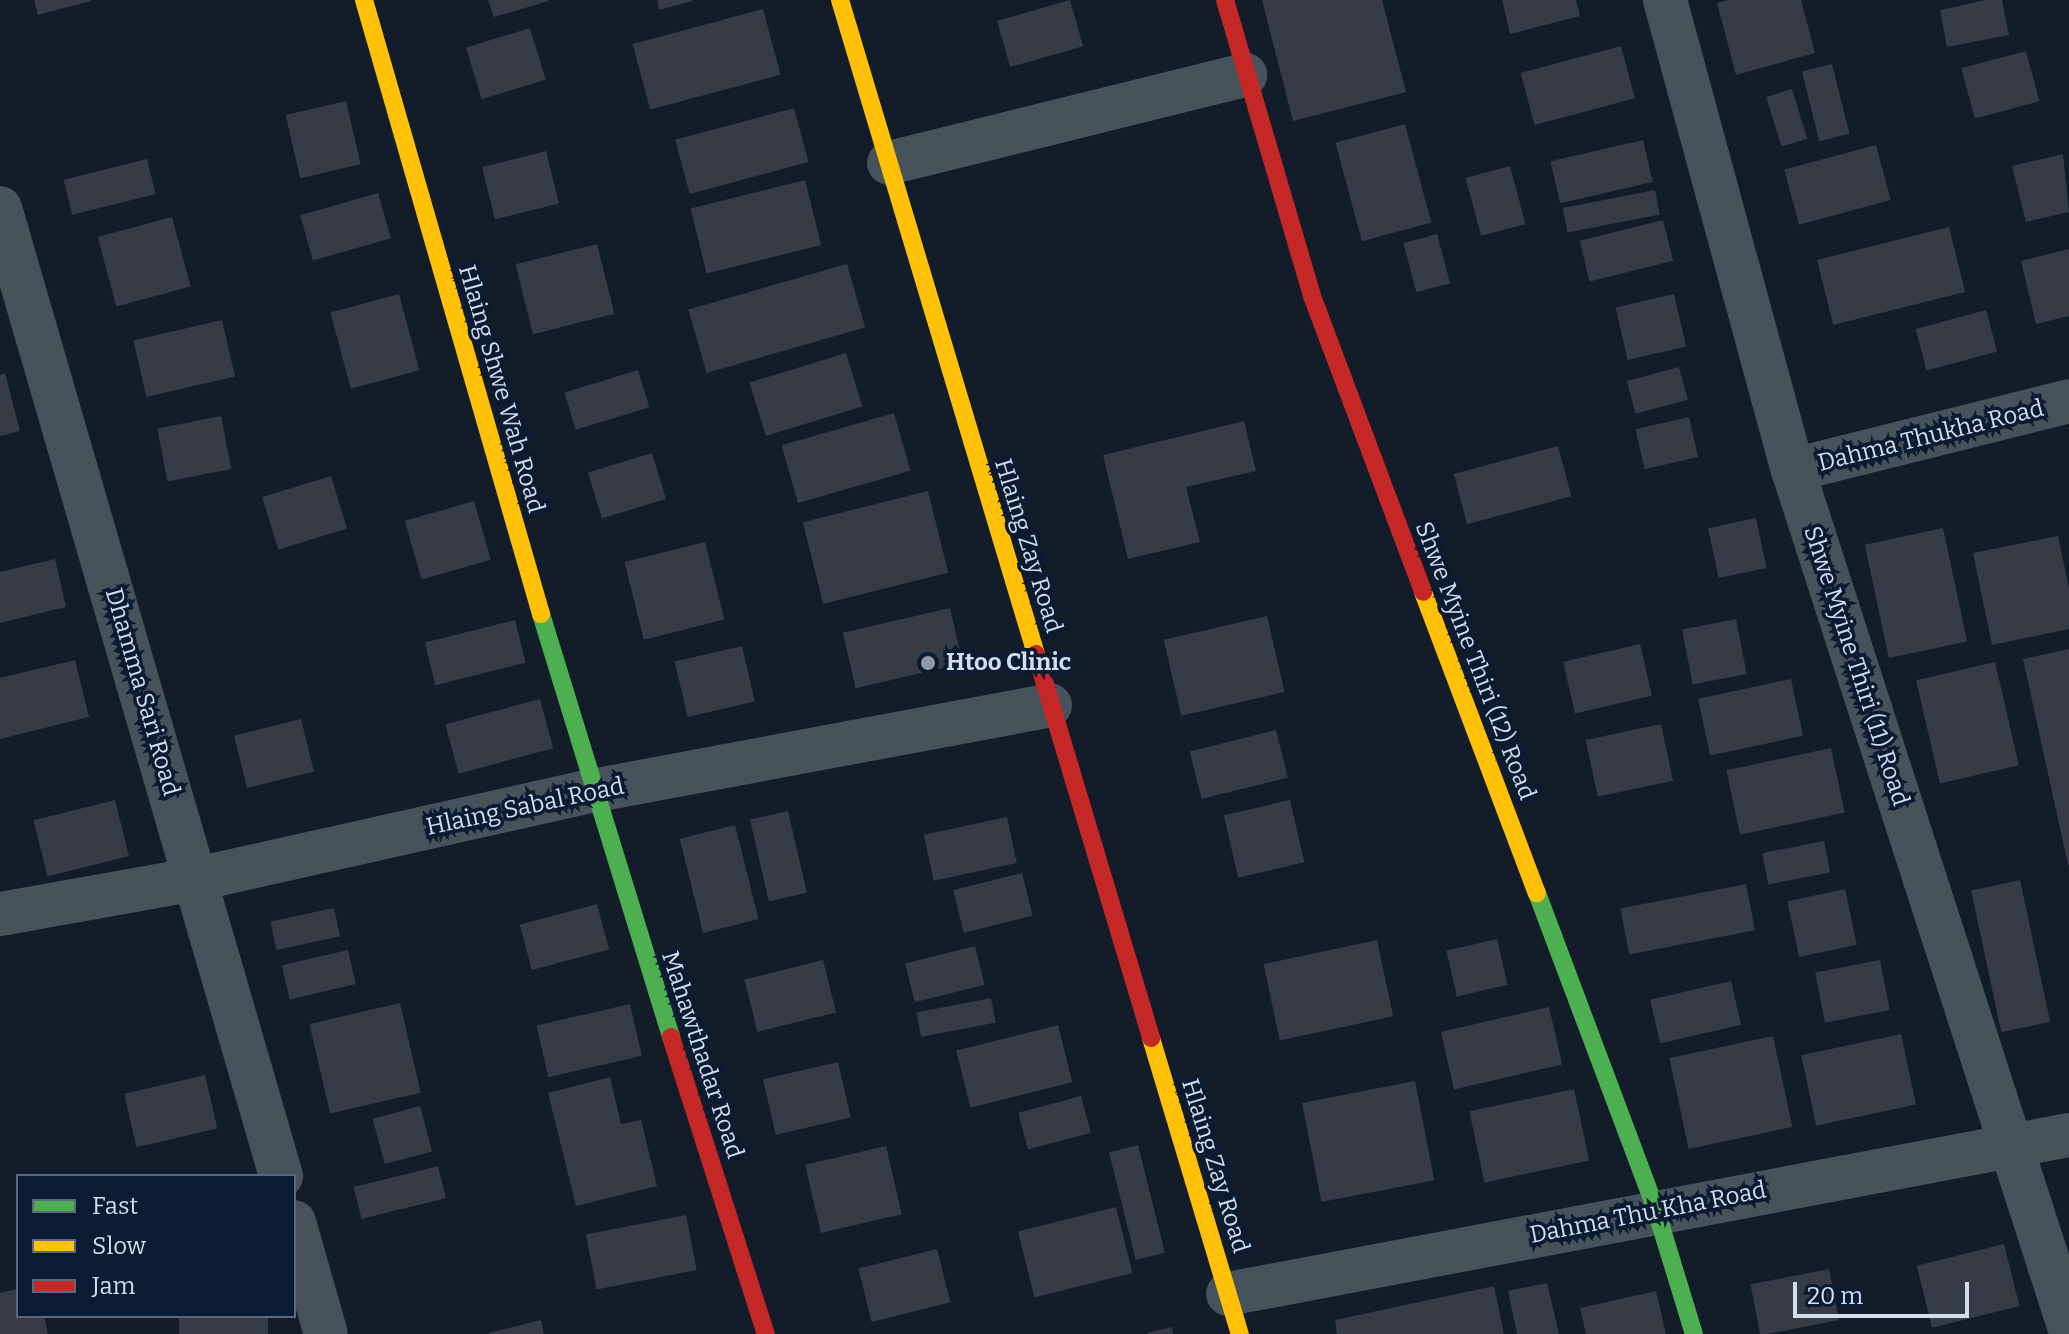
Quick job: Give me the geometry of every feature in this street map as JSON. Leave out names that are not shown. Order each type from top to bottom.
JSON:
[{"type":"street","name":"Hlaing Shwe Wah Road","points":[[364,0],[592,791]]},
{"type":"street","name":"Hlaing Zay Road","points":[[840,0],[1234,1314]]},
{"type":"street","name":"Shwe Myine Thiri (12) Road","points":[[1225,0],[1312,296],[1656,1210],[1694,1334]]},
{"type":"street","name":"Shwe Myine Thiri (11) Road","points":[[1665,0],[1793,470],[2069,1326]]},
{"type":"street","points":[[889,163],[1245,75]]},
{"type":"street","name":"Dhamma Sari Road","points":[[0,208],[280,1174]]},
{"type":"street","name":"Dahma Thukha Road","points":[[1793,470],[2069,401]]},
{"type":"street","name":"Hlaing Sabal Road","points":[[0,914],[197,879],[592,791],[1050,705]]},
{"type":"street","name":"Mahawthadar Road","points":[[592,791],[766,1334]]},
{"type":"street","name":"Dahma Thu Kha Road","points":[[1234,1314],[1656,1210],[2069,1135]]},
{"type":"street","points":[[296,1229],[326,1334]]},
{"type":"building","points":[[34,0],[91,0],[91,1],[38,15]]},
{"type":"building","points":[[488,0],[549,0],[549,1],[494,17]]},
{"type":"building","points":[[657,0],[693,0],[693,1],[659,10]]},
{"type":"building","points":[[1070,0],[1083,46],[1010,67],[997,21]]},
{"type":"building","points":[[1262,0],[1382,0],[1406,92],[1293,121]]},
{"type":"building","points":[[1502,0],[1576,0],[1580,16],[1510,34]]},
{"type":"building","points":[[1729,0],[1801,0],[1815,53],[1736,75],[1717,3]]},
{"type":"building","points":[[1986,0],[2002,0],[2009,35],[1947,47],[1940,10]]},
{"type":"building","points":[[763,9],[781,75],[650,110],[633,44]]},
{"type":"building","points":[[530,28],[546,80],[482,99],[466,48]]},
{"type":"building","points":[[1621,46],[1635,98],[1535,125],[1521,73]]},
{"type":"building","points":[[2026,51],[2039,101],[1975,119],[1961,68]]},
{"type":"building","points":[[1832,64],[1849,134],[1819,141],[1802,71]]},
{"type":"building","points":[[1792,89],[1807,139],[1781,147],[1766,97]]},
{"type":"building","points":[[346,101],[361,164],[300,178],[286,115]]},
{"type":"building","points":[[794,108],[808,162],[690,194],[675,140]]},
{"type":"building","points":[[1405,124],[1431,223],[1362,241],[1335,143]]},
{"type":"building","points":[[1643,140],[1653,182],[1560,203],[1550,161]]},
{"type":"building","points":[[1876,145],[1891,200],[1799,225],[1784,170]]},
{"type":"building","points":[[546,151],[559,203],[495,219],[482,167]]},
{"type":"building","points":[[2063,154],[2069,212],[2026,222],[2012,166]]},
{"type":"building","points":[[147,159],[156,194],[72,215],[64,180]]},
{"type":"building","points":[[1510,166],[1526,224],[1481,236],[1466,178]]},
{"type":"building","points":[[805,180],[821,245],[707,274],[691,209]]},
{"type":"building","points":[[1655,190],[1660,215],[1567,232],[1563,208]]},
{"type":"building","points":[[378,193],[391,238],[313,261],[300,215]]},
{"type":"building","points":[[172,217],[191,287],[116,306],[98,237]]},
{"type":"building","points":[[1663,220],[1673,261],[1590,282],[1580,241]]},
{"type":"building","points":[[1949,227],[1965,292],[1833,325],[1817,260]]},
{"type":"building","points":[[1437,234],[1450,283],[1416,292],[1403,243]]},
{"type":"building","points":[[597,244],[614,314],[533,334],[515,264]]},
{"type":"building","points":[[2069,249],[2069,316],[2036,324],[2021,261]]},
{"type":"building","points":[[847,264],[865,327],[707,373],[688,309]]},
{"type":"building","points":[[399,294],[419,370],[351,389],[330,312]]},
{"type":"building","points":[[1674,294],[1686,347],[1628,360],[1616,307]]},
{"type":"building","points":[[1986,310],[1997,352],[1927,370],[1915,329]]},
{"type":"building","points":[[222,320],[235,377],[146,397],[133,340]]},
{"type":"building","points":[[846,353],[862,407],[766,436],[749,383]]},
{"type":"building","points":[[1679,367],[1688,400],[1636,414],[1627,381]]},
{"type":"building","points":[[638,370],[649,407],[576,430],[564,393]]},
{"type":"building","points":[[5,373],[20,431],[0,436],[0,375]]},
{"type":"building","points":[[894,413],[911,471],[798,503],[782,445]]},
{"type":"building","points":[[221,416],[231,469],[167,481],[157,428]]},
{"type":"building","points":[[1689,417],[1698,457],[1645,469],[1635,429]]},
{"type":"building","points":[[1244,421],[1256,471],[1186,487],[1200,542],[1128,559],[1103,455]]},
{"type":"building","points":[[1558,446],[1571,496],[1467,524],[1454,474]]},
{"type":"building","points":[[652,453],[666,499],[602,518],[588,473]]},
{"type":"building","points":[[331,476],[347,529],[278,550],[262,497]]},
{"type":"building","points":[[928,491],[948,573],[823,604],[803,522]]},
{"type":"building","points":[[474,501],[491,560],[422,579],[405,521]]},
{"type":"building","points":[[1756,518],[1767,568],[1719,578],[1708,528]]},
{"type":"building","points":[[1943,528],[1967,641],[1889,658],[1865,545]]},
{"type":"building","points":[[2058,536],[2069,588],[2069,629],[1992,645],[1973,553]]},
{"type":"building","points":[[705,542],[724,620],[644,640],[624,562]]},
{"type":"building","points":[[55,559],[66,607],[0,623],[0,572]]},
{"type":"building","points":[[950,608],[963,664],[856,688],[843,633]]},
{"type":"building","points":[[1267,616],[1285,692],[1181,716],[1164,640]]},
{"type":"building","points":[[1736,619],[1747,674],[1693,684],[1682,629]]},
{"type":"building","points":[[515,620],[526,663],[435,685],[425,642]]},
{"type":"building","points":[[1640,644],[1652,696],[1575,713],[1563,662]]},
{"type":"building","points":[[742,646],[755,702],[688,717],[675,662]]},
{"type":"building","points":[[2069,649],[2069,865],[2068,865],[2023,659]]},
{"type":"building","points":[[75,660],[89,717],[0,739],[0,678]]},
{"type":"building","points":[[1995,662],[2019,765],[1940,784],[1916,680]]},
{"type":"building","points":[[1791,679],[1803,736],[1710,755],[1698,699]]},
{"type":"building","points":[[540,699],[553,748],[459,774],[445,724]]},
{"type":"building","points":[[301,719],[314,771],[247,788],[234,736]]},
{"type":"building","points":[[1661,724],[1673,781],[1598,797],[1586,740]]},
{"type":"building","points":[[1276,730],[1288,778],[1201,799],[1190,752]]},
{"type":"building","points":[[1831,748],[1845,813],[1740,835],[1726,770]]},
{"type":"building","points":[[115,800],[129,856],[48,877],[33,820]]},
{"type":"building","points":[[1290,800],[1304,862],[1238,878],[1224,815]]},
{"type":"building","points":[[788,811],[807,893],[769,902],[750,820]]},
{"type":"building","points":[[1007,817],[1017,863],[934,881],[924,835]]},
{"type":"building","points":[[735,825],[758,919],[703,933],[680,839]]},
{"type":"building","points":[[1824,841],[1830,872],[1768,884],[1762,853]]},
{"type":"building","points":[[1022,873],[1033,916],[964,933],[953,890]]},
{"type":"building","points":[[2020,880],[2050,1022],[2001,1032],[1971,890]]},
{"type":"building","points":[[1746,884],[1755,930],[1629,955],[1620,908]]},
{"type":"building","points":[[1845,889],[1857,945],[1799,957],[1787,901]]},
{"type":"building","points":[[597,904],[609,949],[532,970],[520,925]]},
{"type":"building","points":[[334,908],[340,936],[276,950],[270,922]]},
{"type":"building","points":[[1497,939],[1508,985],[1457,996],[1446,951]]},
{"type":"building","points":[[1377,940],[1393,1016],[1280,1040],[1264,964]]},
{"type":"building","points":[[975,946],[985,985],[915,1002],[905,963]]},
{"type":"building","points":[[348,950],[356,984],[290,999],[282,965]]},
{"type":"building","points":[[823,960],[836,1012],[757,1032],[744,980]]},
{"type":"building","points":[[1880,960],[1890,1010],[1825,1023],[1815,973]]},
{"type":"building","points":[[1731,981],[1741,1025],[1660,1044],[1650,1000]]},
{"type":"building","points":[[991,998],[996,1023],[921,1037],[916,1013]]},
{"type":"building","points":[[400,1003],[421,1093],[330,1114],[309,1024]]},
{"type":"building","points":[[630,1004],[642,1056],[548,1077],[536,1026]]},
{"type":"building","points":[[1549,1007],[1562,1064],[1454,1089],[1441,1032]]},
{"type":"building","points":[[1058,1025],[1072,1082],[970,1108],[956,1050]]},
{"type":"building","points":[[1901,1034],[1916,1104],[1816,1126],[1801,1055]]},
{"type":"building","points":[[1773,1036],[1792,1127],[1689,1149],[1669,1058]]},
{"type":"building","points":[[838,1062],[851,1118],[776,1135],[763,1079]]},
{"type":"building","points":[[205,1075],[217,1129],[136,1147],[124,1094]]},
{"type":"building","points":[[610,1077],[621,1124],[641,1120],[657,1186],[576,1206],[548,1093]]},
{"type":"building","points":[[1415,1081],[1434,1180],[1321,1202],[1302,1103]]},
{"type":"building","points":[[1574,1089],[1589,1160],[1485,1183],[1469,1111]]},
{"type":"building","points":[[1081,1096],[1091,1133],[1028,1150],[1018,1113]]},
{"type":"building","points":[[420,1106],[432,1151],[385,1164],[373,1119]]},
{"type":"building","points":[[1138,1145],[1165,1253],[1136,1260],[1109,1152]]},
{"type":"building","points":[[886,1146],[902,1214],[821,1233],[805,1165]]},
{"type":"building","points":[[438,1166],[446,1198],[362,1219],[354,1187]]},
{"type":"building","points":[[1116,1207],[1132,1273],[1034,1297],[1018,1231]]},
{"type":"building","points":[[686,1215],[697,1270],[597,1289],[586,1234]]},
{"type":"building","points":[[2004,1244],[2019,1306],[1932,1328],[1917,1266]]},
{"type":"building","points":[[937,1249],[950,1302],[872,1322],[858,1269]]},
{"type":"building","points":[[1829,1269],[1839,1320],[1760,1334],[1750,1284]]},
{"type":"building","points":[[1547,1283],[1559,1334],[1517,1334],[1508,1291]]},
{"type":"building","points":[[1494,1286],[1504,1334],[1337,1334],[1335,1320]]},
{"type":"building","points":[[16,1289],[16,1318],[44,1318],[48,1334],[0,1334],[0,1293]]},
{"type":"building","points":[[1656,1291],[1666,1334],[1586,1334],[1580,1308]]},
{"type":"building","points":[[179,1318],[268,1318],[268,1334],[179,1334]]},
{"type":"building","points":[[541,1320],[544,1334],[489,1334],[489,1333]]},
{"type":"building","points":[[1172,1327],[1173,1334],[1147,1333]]},
{"type":"traffic: fast","points":[[541,614],[671,1037]]},
{"type":"traffic: fast","points":[[1537,893],[1656,1210],[1694,1334]]},
{"type":"traffic: slow","points":[[364,0],[541,614]]},
{"type":"traffic: slow","points":[[840,0],[1036,654]]},
{"type":"traffic: slow","points":[[1423,592],[1537,893]]},
{"type":"traffic: slow","points":[[1151,1038],[1240,1334]]},
{"type":"traffic: jam","points":[[1225,0],[1312,296],[1423,592]]},
{"type":"traffic: jam","points":[[1036,654],[1151,1038]]},
{"type":"traffic: jam","points":[[671,1037],[766,1334]]},
{"type":"place","name":"Htoo Clinic","points":[[928,663]]}]
